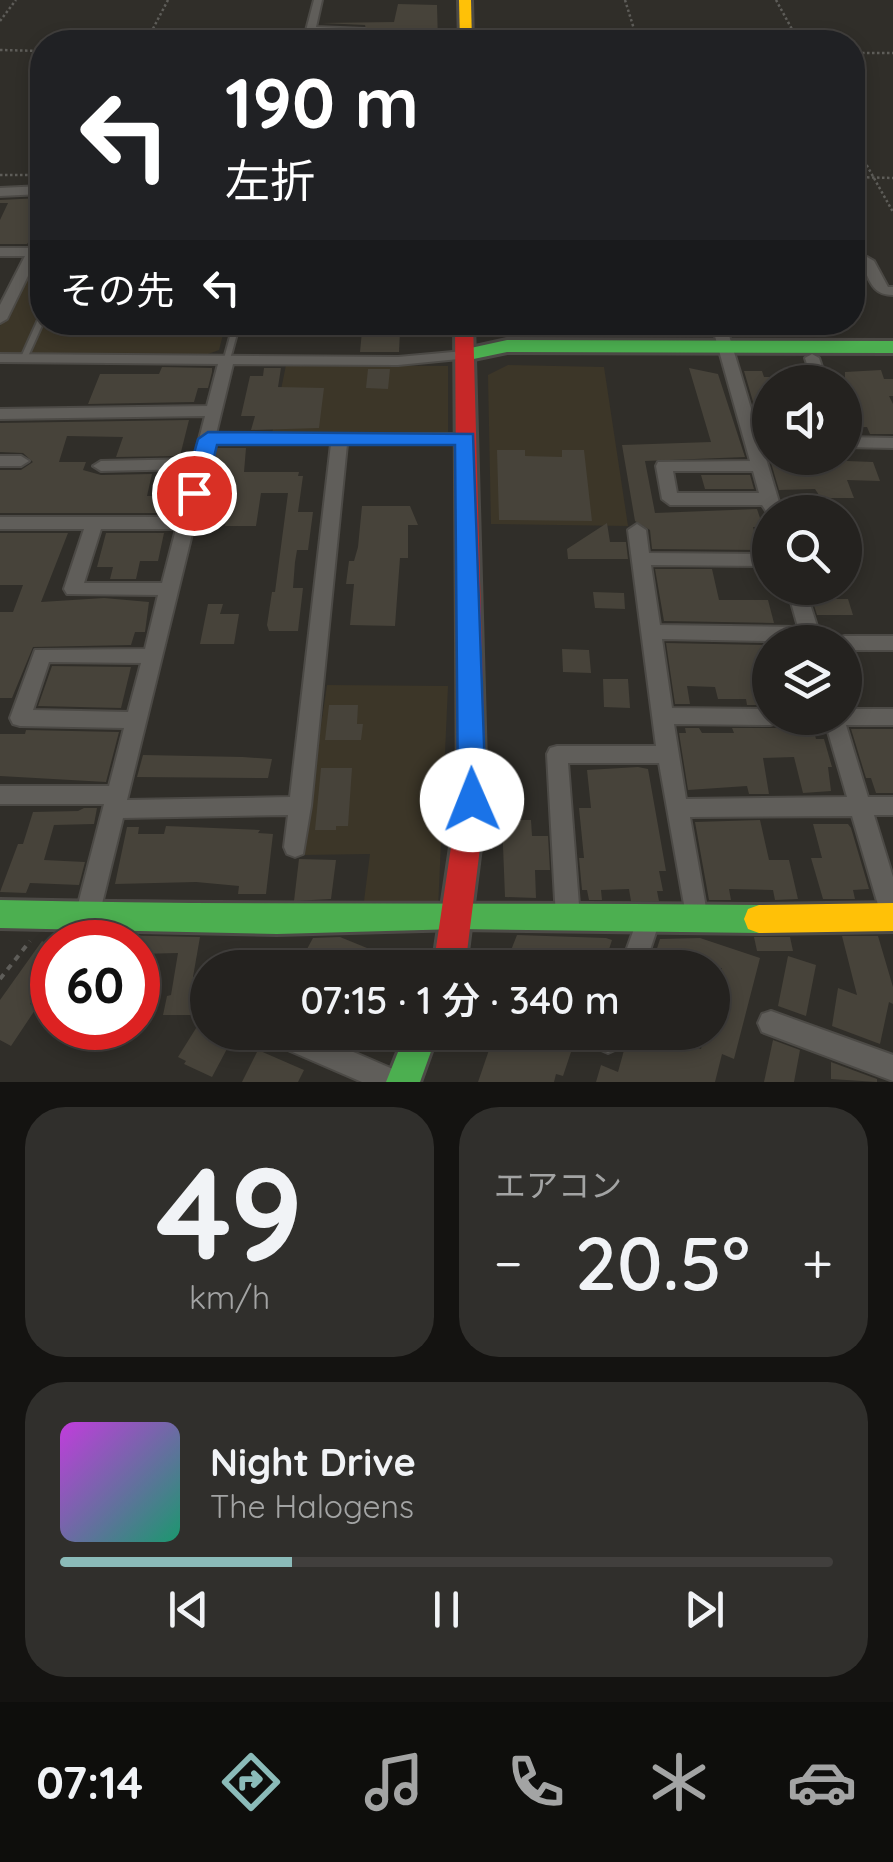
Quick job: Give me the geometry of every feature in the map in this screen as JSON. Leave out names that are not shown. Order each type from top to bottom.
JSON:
[{"type":"street","points":[[310,30],[318,0]]},
{"type":"street","points":[[465,0],[466,30]]},
{"type":"street","points":[[0,192],[30,191]]},
{"type":"street","points":[[0,252],[30,252]]},
{"type":"street","points":[[1,315],[30,258]]},
{"type":"street","points":[[867,260],[883,291],[893,292]]},
{"type":"street","points":[[452,950],[472,800],[464,335]]},
{"type":"street","points":[[721,335],[752,419]]},
{"type":"street","points":[[0,358],[398,361],[464,356],[509,360],[893,347]]},
{"type":"street","points":[[726,353],[893,358]]},
{"type":"street","points":[[812,358],[814,365]]},
{"type":"street","points":[[87,916],[227,359]]},
{"type":"street","points":[[0,414],[215,411]]},
{"type":"street","points":[[208,439],[466,439]]},
{"type":"street","points":[[295,847],[340,439]]},
{"type":"street","points":[[862,443],[891,446]]},
{"type":"street","points":[[0,461],[21,461]]},
{"type":"street","points":[[101,466],[202,464]]},
{"type":"street","points":[[752,466],[664,466],[670,499],[752,505]]},
{"type":"street","points":[[95,522],[74,589],[170,589]]},
{"type":"street","points":[[0,523],[187,522]]},
{"type":"street","points":[[637,530],[668,755],[696,920]]},
{"type":"street","points":[[641,560],[752,560]]},
{"type":"street","points":[[652,632],[752,636]]},
{"type":"street","points":[[862,643],[893,643]]},
{"type":"street","points":[[136,720],[20,718],[42,655],[154,656]]},
{"type":"street","points":[[664,716],[752,717]]},
{"type":"street","points":[[862,717],[893,717]]},
{"type":"street","points":[[0,914],[277,920],[893,916],[839,735]]},
{"type":"street","points":[[568,918],[557,754],[668,755]]},
{"type":"street","points":[[0,796],[300,806]]},
{"type":"street","points":[[678,808],[893,806]]},
{"type":"street","points":[[638,950],[648,920]]},
{"type":"street","points":[[771,1022],[893,1068]]},
{"type":"street","points":[[318,1050],[393,1082]]},
{"type":"street","points":[[402,1082],[415,1050]]},
{"type":"lane","points":[[24,358],[34,335]]},
{"type":"lane","points":[[227,359],[233,335]]},
{"type":"path","points":[[0,21],[16,0]]},
{"type":"path","points":[[152,30],[168,0]]},
{"type":"path","points":[[625,0],[634,30]]},
{"type":"path","points":[[776,0],[792,30]]},
{"type":"path","points":[[0,50],[30,50]]},
{"type":"path","points":[[865,53],[893,53]]},
{"type":"path","points":[[865,162],[893,212]]},
{"type":"path","points":[[0,175],[30,175]]},
{"type":"path","points":[[865,178],[893,178]]},
{"type":"path","points":[[0,979],[50,914]]},
{"type":"shaded area","points":[[30,268],[30,335],[223,335],[219,350],[208,354],[0,353],[0,326]]},
{"type":"shaded area","points":[[286,365],[448,366],[448,436],[272,434]]},
{"type":"shaded area","points":[[508,365],[604,367],[628,526],[491,524],[488,375]]},
{"type":"shaded area","points":[[327,685],[448,686],[438,909],[363,909],[370,854],[302,855]]},
{"type":"building","points":[[398,4],[437,5],[438,30],[366,30],[365,25],[321,23],[394,22]]},
{"type":"building","points":[[30,198],[27,244],[0,244],[0,220],[8,203],[0,200]]},
{"type":"building","points":[[362,335],[400,335],[399,352],[360,352]]},
{"type":"building","points":[[613,335],[664,337],[613,337]]},
{"type":"building","points":[[732,335],[826,337],[733,337]]},
{"type":"building","points":[[162,367],[212,368],[208,388],[198,388],[194,402],[88,404],[100,374],[159,374]]},
{"type":"building","points":[[264,368],[281,368],[278,387],[324,388],[319,428],[251,430],[255,416],[241,416],[250,376],[263,376]]},
{"type":"building","points":[[689,368],[718,374],[745,457],[645,461],[655,513],[752,509],[752,550],[652,549],[650,530],[635,521],[622,445],[711,442]]},
{"type":"building","points":[[368,369],[390,369],[388,389],[366,388]]},
{"type":"building","points":[[881,370],[884,379],[893,379],[893,396],[889,396],[893,404],[893,434],[870,434],[867,427],[862,427],[862,371]]},
{"type":"building","points":[[744,371],[752,371],[752,398]]},
{"type":"building","points":[[189,420],[180,456],[116,457],[123,437],[67,436],[59,462],[86,462],[83,470],[101,475],[152,474],[147,496],[172,496],[168,513],[0,513],[0,470],[21,470],[33,462],[23,453],[0,452],[0,423]]},
{"type":"building","points":[[217,448],[246,448],[244,472],[299,472],[298,476],[303,476],[298,512],[313,512],[308,550],[297,550],[295,562],[293,588],[303,588],[298,631],[269,631],[267,625],[288,493],[261,493],[256,526],[225,526],[230,499],[204,499]]},
{"type":"building","points":[[497,450],[562,457],[562,450],[584,450],[592,521],[499,520]]},
{"type":"building","points":[[862,462],[873,462],[880,481],[847,480],[853,495],[819,495],[815,489],[779,490],[775,475],[862,475]]},
{"type":"building","points":[[701,475],[750,475],[754,489],[705,489]]},
{"type":"building","points":[[362,506],[410,506],[418,525],[408,525],[408,558],[400,558],[395,626],[350,625],[354,584],[346,584],[349,561],[354,561],[358,547]]},
{"type":"building","points":[[607,523],[610,542],[626,542],[628,559],[568,559],[567,549]]},
{"type":"building","points":[[0,533],[68,533],[41,602],[104,598],[149,602],[145,632],[135,632],[131,645],[33,647],[12,698],[0,698],[0,612],[13,612],[23,585],[0,585]]},
{"type":"building","points":[[106,533],[164,533],[158,561],[140,561],[136,579],[110,579],[113,567],[97,567]]},
{"type":"building","points":[[655,569],[712,569],[719,600],[752,600],[752,605],[769,605],[774,623],[664,621]]},
{"type":"building","points":[[593,592],[624,593],[625,609],[595,608]]},
{"type":"building","points":[[208,604],[223,604],[220,614],[239,614],[234,644],[200,644]]},
{"type":"building","points":[[814,605],[850,605],[853,615],[817,615]]},
{"type":"building","points":[[666,643],[752,645],[752,705],[747,705],[746,699],[718,699],[715,687],[687,686],[690,704],[675,704]]},
{"type":"building","points":[[562,649],[589,650],[591,673],[563,672]]},
{"type":"building","points":[[52,666],[131,667],[121,708],[38,706]]},
{"type":"building","points":[[603,679],[628,679],[630,708],[604,707]]},
{"type":"building","points":[[329,705],[358,705],[357,724],[363,724],[361,740],[325,740]]},
{"type":"building","points":[[685,728],[699,728],[702,733],[734,733],[732,728],[752,728],[752,735],[815,735],[816,739],[824,739],[832,767],[828,767],[831,791],[803,793],[794,757],[763,758],[769,794],[749,794],[747,786],[688,790],[679,733],[686,733]]},
{"type":"building","points":[[862,729],[893,729],[893,793],[876,793],[871,778],[866,778],[853,735],[862,735]]},
{"type":"building","points":[[26,730],[119,732],[106,782],[0,776],[0,734],[25,734]]},
{"type":"building","points":[[143,755],[272,759],[268,778],[137,777]]},
{"type":"building","points":[[321,768],[352,768],[348,826],[315,830]]},
{"type":"building","points":[[648,769],[666,871],[659,871],[663,891],[657,891],[659,901],[631,901],[629,889],[601,890],[602,900],[589,900],[587,890],[582,890],[579,858],[584,858],[579,808],[591,808],[587,770]]},
{"type":"building","points":[[97,808],[94,824],[54,825],[44,860],[85,862],[79,885],[30,883],[26,893],[0,892],[33,812]]},
{"type":"building","points":[[502,820],[531,820],[532,836],[548,836],[550,870],[535,870],[536,898],[505,897]]},
{"type":"building","points":[[760,820],[769,860],[789,860],[798,899],[775,900],[773,890],[729,889],[731,900],[709,900],[695,822]]},
{"type":"building","points":[[813,824],[848,824],[851,828],[869,889],[853,890],[855,899],[823,899],[811,858],[822,858]]},
{"type":"building","points":[[166,826],[260,830],[258,833],[273,834],[266,894],[238,894],[239,886],[196,882],[115,884],[127,827],[139,827],[138,834],[164,834]]},
{"type":"building","points":[[299,859],[336,860],[331,899],[294,901]]},
{"type":"building","points":[[517,935],[612,940],[609,950],[511,950]]},
{"type":"building","points":[[160,936],[200,937],[198,950],[190,950],[190,1015],[163,1015],[167,996],[171,995],[178,953],[160,953]]},
{"type":"building","points":[[842,936],[878,936],[893,987],[893,1004],[889,1002],[880,1044],[832,1026],[838,988],[857,995]]},
{"type":"building","points":[[340,937],[367,948],[306,950],[313,938]]},
{"type":"building","points":[[754,937],[790,937],[793,951],[757,951]]},
{"type":"building","points":[[700,938],[760,958],[734,1059],[722,1054],[715,1082],[596,1082],[601,1065],[618,1072],[624,1050],[730,1050],[730,950],[656,950],[660,939]]},
{"type":"building","points":[[788,956],[816,965],[806,1016],[778,1006]]},
{"type":"building","points":[[30,958],[30,1018],[11,1046],[0,1040],[0,1000]]},
{"type":"building","points":[[190,1038],[190,1050],[226,1050],[212,1077],[178,1057]]},
{"type":"building","points":[[773,1040],[800,1050],[794,1082],[764,1082]]},
{"type":"building","points":[[258,1050],[304,1070],[298,1082],[242,1082]]},
{"type":"building","points":[[489,1050],[572,1050],[563,1076],[556,1074],[554,1082],[478,1082]]},
{"type":"building","points":[[831,1062],[877,1079],[877,1082],[831,1079]]},
{"type":"traffic: fast","points":[[464,355],[507,346],[893,347]]},
{"type":"traffic: fast","points":[[0,914],[277,920],[459,915],[759,919]]},
{"type":"traffic: fast","points":[[403,1082],[415,1050]]},
{"type":"traffic: slow","points":[[465,0],[466,30]]},
{"type":"traffic: slow","points":[[759,919],[893,917]]},
{"type":"traffic: jam","points":[[451,950],[472,800],[464,335]]},
{"type":"route","points":[[194,493],[208,439],[466,439],[472,800]]}]
